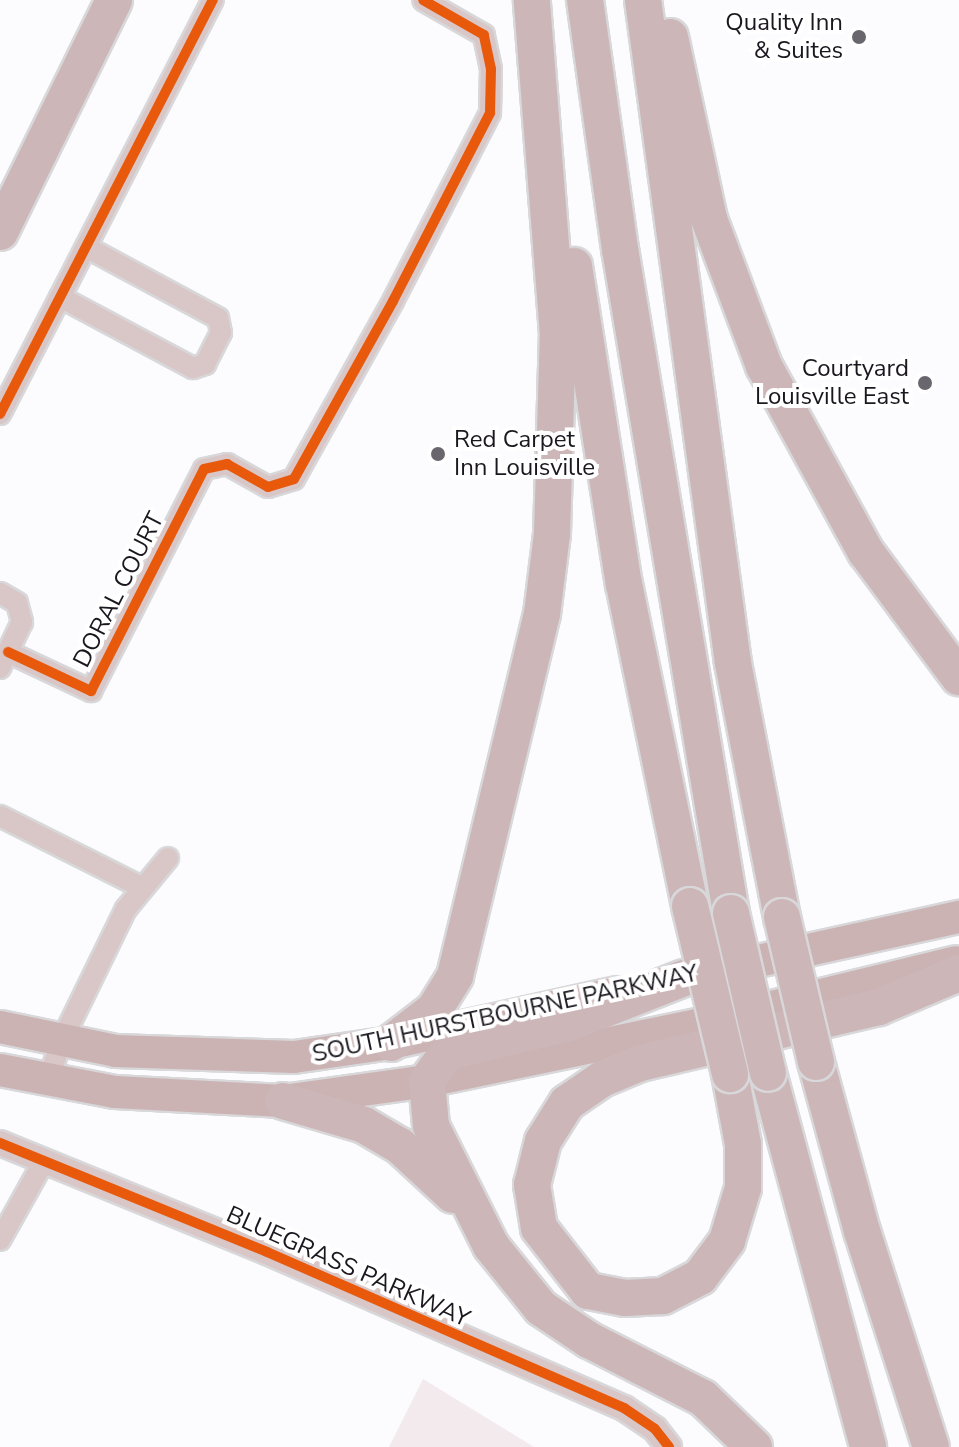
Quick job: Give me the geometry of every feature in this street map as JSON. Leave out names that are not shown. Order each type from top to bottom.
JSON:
[{"type":"highway","points":[[0,232],[114,0]]},
{"type":"highway","points":[[532,0],[624,584],[690,906],[730,1074],[743,1144],[743,1188],[727,1241],[700,1277],[663,1296],[625,1298],[588,1291],[539,1228],[532,1185],[543,1141],[567,1103],[602,1079],[640,1063],[879,1007],[959,973]]},
{"type":"highway","points":[[391,1043],[434,1010],[455,976],[542,614],[552,534],[558,334],[532,0]]},
{"type":"highway","points":[[585,0],[620,249],[731,913],[768,1073],[868,1447]]},
{"type":"highway","points":[[643,0],[733,663],[782,917],[816,1062],[862,1231],[931,1447]]},
{"type":"highway","points":[[661,0],[709,219],[764,366],[866,552],[959,677]]},
{"type":"highway","points":[[684,978],[570,1023],[448,1052],[427,1081],[434,1135],[474,1214],[511,1274],[541,1308],[589,1340],[703,1398],[754,1447]]},
{"type":"highway","points":[[283,1101],[364,1125],[400,1146],[474,1214]]},
{"type":"main road","name":"SOUTH HURSTBOURNE PARKWAY","points":[[0,1027],[61,1042],[229,1058],[294,1057],[391,1043],[959,917]]},
{"type":"main road","name":"SOUTH HURSTBOURNE PARKWAY","points":[[0,1070],[48,1081],[206,1101],[283,1101],[427,1081],[702,1024],[959,962]]},
{"type":"street","points":[[0,414],[213,0]]},
{"type":"street","name":"DORAL COURT","points":[[4,660],[91,691],[204,469],[213,464],[227,464],[268,487],[294,479],[393,301],[490,113],[491,69],[484,35],[423,0]]},
{"type":"street","points":[[60,297],[193,368],[205,364],[221,333],[218,318],[86,247]]},
{"type":"street","points":[[0,593],[22,612],[4,660]]},
{"type":"street","points":[[0,816],[141,887]]},
{"type":"street","points":[[48,1081],[61,1042],[141,887],[168,858]]},
{"type":"street","name":"BLUEGRASS PARKWAY","points":[[0,1143],[624,1408],[655,1429],[669,1447]]},
{"type":"street","points":[[0,1240],[44,1161]]},
{"type":"shaded area","points":[[423,1379],[534,1447],[389,1447]]},
{"type":"cycle path","points":[[0,414],[213,0]]},
{"type":"cycle path","points":[[8,652],[91,691],[204,469],[227,464],[268,487],[294,479],[393,301],[490,113],[491,69],[484,35],[423,0]]},
{"type":"cycle path","points":[[0,1143],[267,1252],[624,1408],[655,1429],[669,1447]]},
{"type":"place","name":"Quality Inn & Suites","points":[[859,37]]},
{"type":"place","name":"Courtyard Louisville East","points":[[925,383]]},
{"type":"place","name":"Red Carpet Inn Louisville","points":[[438,454]]}]
